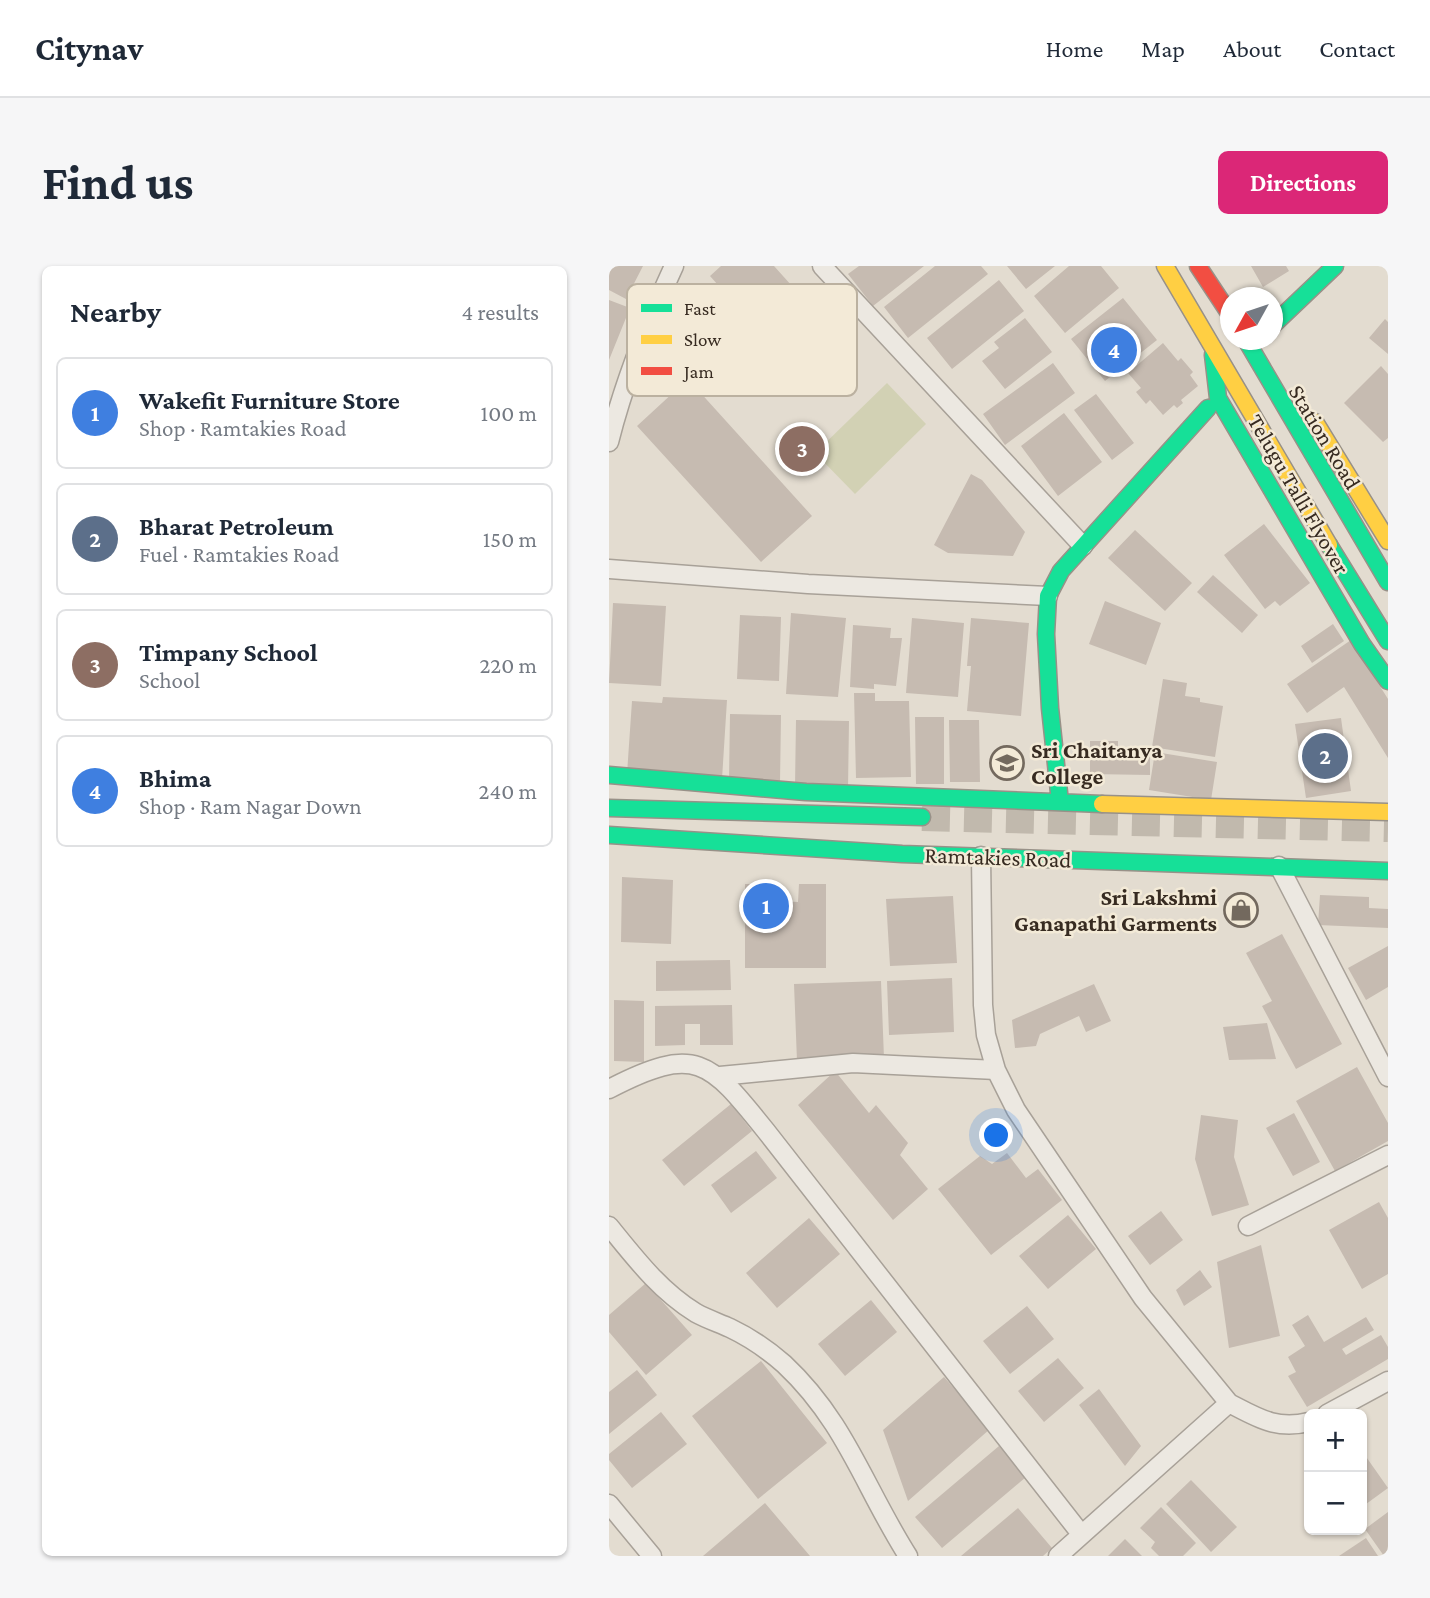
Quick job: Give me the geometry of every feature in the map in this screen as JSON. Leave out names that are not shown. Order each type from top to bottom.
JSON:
[{"type":"main road","name":"Telugu Talli Flyover","points":[[1165,266],[1333,554],[1388,641]]},
{"type":"main road","points":[[1198,266],[1220,300]]},
{"type":"main road","points":[[1283,315],[1335,266]]},
{"type":"main road","points":[[1212,345],[1218,398],[1333,596],[1388,681]]},
{"type":"main road","name":"Telugu Talli Flyover","points":[[1254,350],[1271,383],[1388,582]]},
{"type":"main road","name":"Station Road","points":[[1260,350],[1286,373]]},
{"type":"main road","points":[[1061,802],[1049,683],[1046,634],[1048,596],[1062,571],[1083,546],[1208,408]]},
{"type":"main road","name":"Station Road","points":[[1306,408],[1388,541]]},
{"type":"main road","points":[[609,775],[776,791],[883,796],[1388,811]]},
{"type":"main road","points":[[883,796],[883,816]]},
{"type":"main road","points":[[609,808],[883,816],[924,824],[872,852]]},
{"type":"main road","name":"Ramtakies Road","points":[[609,835],[872,852],[1388,871]]},
{"type":"street","points":[[666,284],[674,266]]},
{"type":"street","points":[[822,266],[839,284]]},
{"type":"street","points":[[857,304],[1083,546]]},
{"type":"street","points":[[609,442],[627,382]]},
{"type":"street","points":[[609,569],[1048,596]]},
{"type":"street","points":[[981,856],[983,1004],[986,1035],[996,1070],[1016,1110],[1143,1298],[1229,1403],[1265,1421],[1290,1426],[1304,1423]]},
{"type":"street","points":[[1279,866],[1388,1077]]},
{"type":"street","points":[[720,1076],[853,1063],[996,1070]]},
{"type":"street","points":[[609,1089],[642,1072],[671,1065],[691,1064],[707,1068],[720,1076],[775,1142],[1081,1534]]},
{"type":"street","points":[[1248,1226],[1388,1155]]},
{"type":"street","points":[[609,1226],[649,1275],[676,1299],[697,1313],[734,1329],[762,1346],[810,1390],[845,1440],[888,1524],[908,1556]]},
{"type":"street","points":[[1336,1409],[1388,1381]]},
{"type":"street","points":[[1058,1556],[1229,1403]]},
{"type":"street","points":[[609,1504],[652,1556]]},
{"type":"green space","points":[[887,383],[926,424],[855,494],[815,453]]},
{"type":"building","points":[[609,266],[643,266],[634,284],[627,284],[626,299],[609,290]]},
{"type":"building","points":[[721,266],[774,266],[790,284],[717,284],[710,276]]},
{"type":"building","points":[[859,266],[924,266],[873,306],[848,274]]},
{"type":"building","points":[[935,266],[981,266],[988,274],[908,338],[884,307]]},
{"type":"building","points":[[1007,266],[1055,266],[1026,289]]},
{"type":"building","points":[[1069,266],[1101,266],[1119,288],[1065,333],[1034,296]]},
{"type":"building","points":[[1251,266],[1286,266],[1289,271],[1263,287]]},
{"type":"building","points":[[999,280],[1024,311],[952,369],[927,338]]},
{"type":"building","points":[[1123,298],[1157,340],[1105,381],[1071,339]]},
{"type":"building","points":[[609,300],[627,307],[627,315],[609,360]]},
{"type":"building","points":[[1025,318],[1052,352],[1005,389],[982,361],[999,348],[994,342]]},
{"type":"building","points":[[1385,319],[1388,322],[1388,354],[1369,338]]},
{"type":"building","points":[[1163,343],[1178,361],[1181,358],[1193,372],[1190,375],[1198,386],[1181,400],[1183,403],[1177,408],[1174,405],[1163,415],[1150,400],[1146,404],[1136,392],[1141,388],[1128,373]]},
{"type":"building","points":[[1053,363],[1075,393],[1005,445],[983,414]]},
{"type":"building","points":[[1381,366],[1388,374],[1388,438],[1383,442],[1344,403]]},
{"type":"building","points":[[1096,394],[1134,443],[1112,460],[1074,410]]},
{"type":"building","points":[[670,396],[703,396],[812,516],[761,562],[637,426]]},
{"type":"building","points":[[1064,413],[1102,462],[1058,496],[1021,446]]},
{"type":"building","points":[[971,474],[982,480],[1025,532],[1013,556],[948,553],[934,545]]},
{"type":"building","points":[[1264,524],[1310,583],[1280,606],[1275,601],[1265,609],[1224,555]]},
{"type":"building","points":[[1135,530],[1192,583],[1165,611],[1108,558]]},
{"type":"building","points":[[1213,575],[1258,615],[1242,633],[1197,592]]},
{"type":"building","points":[[1105,601],[1161,623],[1146,665],[1089,644]]},
{"type":"building","points":[[613,603],[666,606],[661,686],[609,683]]},
{"type":"building","points":[[791,613],[846,618],[838,697],[786,694]]},
{"type":"building","points":[[740,615],[781,617],[779,681],[737,679]]},
{"type":"building","points":[[912,618],[964,623],[958,697],[906,693]]},
{"type":"building","points":[[971,618],[1029,623],[1021,716],[967,711]]},
{"type":"building","points":[[1333,624],[1344,641],[1312,663],[1301,646]]},
{"type":"building","points":[[853,625],[891,628],[890,638],[902,638],[896,686],[874,684],[874,689],[850,687]]},
{"type":"building","points":[[1351,640],[1388,699],[1388,758],[1344,687],[1307,713],[1287,684]]},
{"type":"building","points":[[1163,679],[1187,683],[1185,696],[1223,706],[1215,757],[1152,747]]},
{"type":"building","points":[[854,693],[875,693],[875,701],[909,701],[911,777],[856,778]]},
{"type":"building","points":[[663,697],[727,700],[722,779],[627,774],[632,701],[662,703]]},
{"type":"building","points":[[730,714],[781,715],[780,782],[729,782]]},
{"type":"building","points":[[915,717],[944,717],[944,784],[916,784]]},
{"type":"building","points":[[1341,718],[1351,791],[1306,798],[1295,724]]},
{"type":"building","points":[[796,720],[849,721],[848,789],[795,787]]},
{"type":"building","points":[[949,720],[979,720],[980,782],[950,782]]},
{"type":"building","points":[[1090,741],[1118,741],[1118,748],[1150,748],[1150,775],[1090,774]]},
{"type":"building","points":[[1155,752],[1217,762],[1211,800],[1149,790]]},
{"type":"building","points":[[622,877],[673,880],[671,944],[621,942]]},
{"type":"building","points":[[745,884],[778,884],[778,901],[798,902],[799,884],[826,884],[826,968],[745,968]]},
{"type":"building","points":[[1320,895],[1369,897],[1369,908],[1388,909],[1388,928],[1318,925]]},
{"type":"building","points":[[953,896],[957,963],[890,966],[886,899]]},
{"type":"building","points":[[1282,934],[1342,1044],[1296,1069],[1262,1006],[1272,1001],[1246,953]]},
{"type":"building","points":[[1388,946],[1388,987],[1366,1000],[1348,968]]},
{"type":"building","points":[[730,960],[731,990],[656,991],[656,961]]},
{"type":"building","points":[[952,978],[954,1032],[889,1035],[887,981]]},
{"type":"building","points":[[881,981],[884,1058],[797,1061],[794,984]]},
{"type":"building","points":[[1094,984],[1111,1021],[1086,1032],[1079,1016],[1040,1034],[1036,1046],[1015,1048],[1012,1020]]},
{"type":"building","points":[[614,1000],[644,1001],[644,1062],[614,1061]]},
{"type":"building","points":[[732,1005],[733,1045],[700,1045],[700,1024],[685,1024],[685,1045],[655,1046],[655,1006]]},
{"type":"building","points":[[1267,1023],[1276,1059],[1229,1060],[1223,1027]]},
{"type":"building","points":[[1357,1067],[1388,1123],[1388,1141],[1335,1171],[1296,1101]]},
{"type":"building","points":[[835,1071],[869,1113],[876,1105],[908,1143],[900,1155],[928,1189],[893,1220],[798,1105]]},
{"type":"building","points":[[731,1104],[752,1131],[684,1186],[662,1160]]},
{"type":"building","points":[[1294,1113],[1320,1162],[1293,1176],[1266,1128]]},
{"type":"building","points":[[1201,1115],[1238,1120],[1234,1157],[1249,1205],[1212,1216],[1195,1159]]},
{"type":"building","points":[[756,1151],[777,1178],[731,1213],[711,1185]]},
{"type":"building","points":[[1007,1153],[1026,1178],[1038,1169],[1062,1200],[991,1255],[938,1189],[980,1156],[992,1164]]},
{"type":"building","points":[[1379,1202],[1388,1218],[1388,1274],[1362,1289],[1329,1230]]},
{"type":"building","points":[[1161,1211],[1183,1240],[1150,1265],[1128,1236]]},
{"type":"building","points":[[1068,1215],[1096,1249],[1048,1289],[1019,1256]]},
{"type":"building","points":[[809,1218],[840,1254],[777,1308],[746,1273]]},
{"type":"building","points":[[1261,1245],[1280,1336],[1229,1348],[1217,1262]]},
{"type":"building","points":[[1200,1270],[1212,1287],[1184,1306],[1176,1290]]},
{"type":"building","points":[[646,1283],[692,1335],[646,1375],[609,1332],[609,1315]]},
{"type":"building","points":[[871,1300],[897,1332],[845,1376],[818,1344]]},
{"type":"building","points":[[1027,1306],[1054,1339],[1010,1374],[983,1341]]},
{"type":"building","points":[[1308,1315],[1324,1342],[1366,1317],[1374,1330],[1342,1349],[1346,1355],[1381,1335],[1388,1347],[1388,1359],[1307,1407],[1288,1376],[1296,1372],[1288,1357],[1305,1346],[1292,1325]]},
{"type":"building","points":[[1058,1358],[1084,1388],[1044,1422],[1018,1391]]},
{"type":"building","points":[[761,1361],[827,1443],[758,1499],[692,1416]]},
{"type":"building","points":[[637,1370],[657,1395],[609,1434],[609,1392]]},
{"type":"building","points":[[944,1377],[990,1429],[908,1501],[883,1430]]},
{"type":"building","points":[[1099,1389],[1141,1446],[1125,1466],[1079,1405]]},
{"type":"building","points":[[661,1412],[687,1444],[632,1488],[609,1460],[609,1454]]},
{"type":"building","points":[[999,1446],[1026,1477],[942,1548],[915,1517]]},
{"type":"building","points":[[1367,1458],[1388,1488],[1367,1503]]},
{"type":"building","points":[[1191,1480],[1237,1527],[1211,1552],[1166,1504]]},
{"type":"building","points":[[765,1503],[810,1556],[703,1556]]},
{"type":"building","points":[[1161,1507],[1196,1543],[1183,1556],[1159,1556],[1151,1548],[1155,1542],[1140,1528]]},
{"type":"building","points":[[1018,1508],[1052,1548],[1043,1556],[961,1556]]},
{"type":"building","points":[[1388,1512],[1388,1556],[1384,1556],[1367,1532],[1367,1528]]},
{"type":"building","points":[[1366,1538],[1378,1556],[1339,1556]]},
{"type":"building","points":[[1125,1539],[1142,1556],[1108,1556]]},
{"type":"tunnel","points":[[922,817],[1388,828]]},
{"type":"traffic: fast","points":[[1283,315],[1335,266]]},
{"type":"traffic: fast","points":[[1252,350],[1388,582]]},
{"type":"traffic: fast","points":[[1213,355],[1218,398],[1362,644],[1388,681]]},
{"type":"traffic: fast","points":[[1060,802],[1050,708],[1046,634],[1048,596],[1061,571],[1208,408]]},
{"type":"traffic: fast","points":[[1329,545],[1388,641]]},
{"type":"traffic: fast","points":[[609,775],[806,792],[1102,804]]},
{"type":"traffic: fast","points":[[609,808],[922,817]]},
{"type":"traffic: fast","points":[[609,835],[902,854],[1388,871]]},
{"type":"traffic: slow","points":[[1165,266],[1329,545]]},
{"type":"traffic: slow","points":[[1315,422],[1388,541]]},
{"type":"traffic: slow","points":[[1102,804],[1388,812]]},
{"type":"traffic: jam","points":[[1198,266],[1220,299]]},
{"type":"place","name":"Bhima","points":[[1114,350]]},
{"type":"place","name":"Timpany School","points":[[802,449]]},
{"type":"place","name":"Bharat Petroleum","points":[[1325,756]]},
{"type":"place","name":"Sri Chaitanya College","points":[[1007,763]]},
{"type":"place","name":"Wakefit Furniture Store","points":[[766,906]]},
{"type":"place","name":"Sri Lakshmi Ganapathi Garments","points":[[1241,910]]}]
